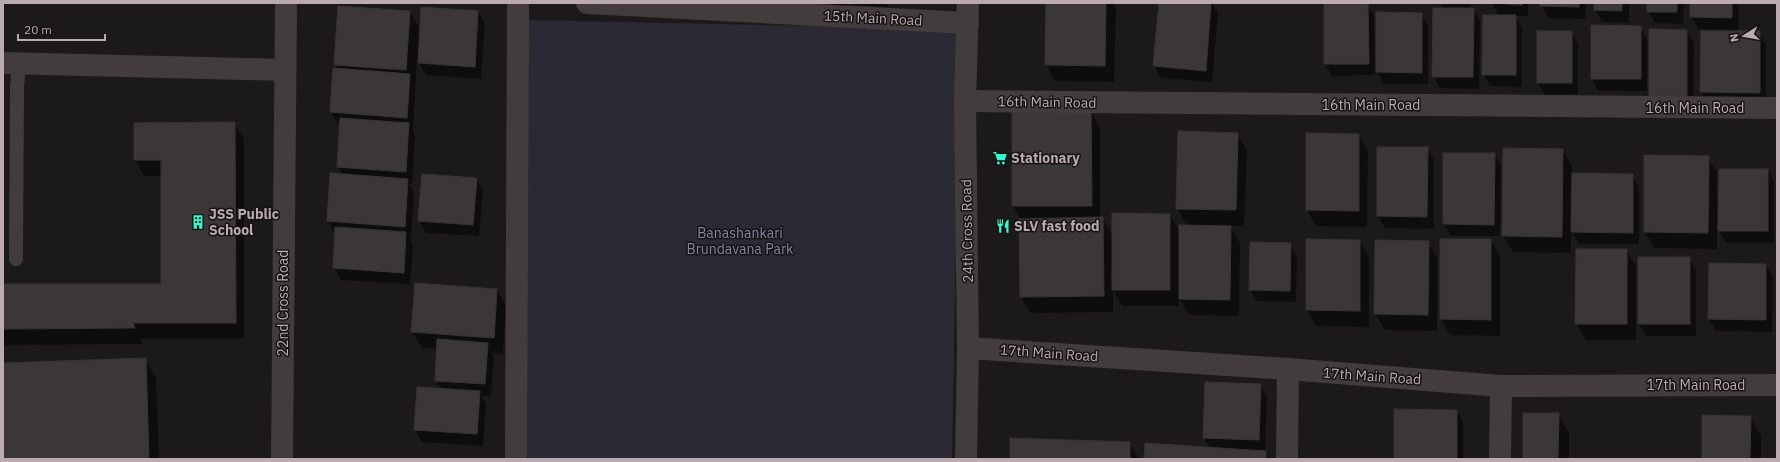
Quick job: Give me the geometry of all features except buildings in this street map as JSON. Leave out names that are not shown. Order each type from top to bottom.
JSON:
[{"type":"street","name":"22nd Cross Road","points":[[282,459],[286,3]]},
{"type":"street","points":[[516,459],[518,3]]},
{"type":"street","name":"15th Main Road","points":[[587,3],[968,13]]},
{"type":"street","name":"24th Cross Road","points":[[966,459],[968,348],[965,101],[968,13]]},
{"type":"street","points":[[11,62],[285,70]]},
{"type":"street","name":"16th Main Road","points":[[965,101],[1777,108]]},
{"type":"street","name":"17th Main Road","points":[[968,348],[1288,369],[1501,386],[1777,385]]},
{"type":"street","points":[[1287,459],[1288,369]]},
{"type":"street","points":[[1500,459],[1501,386]]},
{"type":"lane","points":[[11,62],[17,88],[16,258]]},
{"type":"green space","name":"Banashankari Brundavana Park","points":[[527,20],[960,29],[952,459],[519,459]]},
{"type":"place","name":"Stationary","points":[[1000,158]]},
{"type":"place","name":"JSS Public School","points":[[198,222]]},
{"type":"place","name":"SLV fast food","points":[[1003,226]]}]
